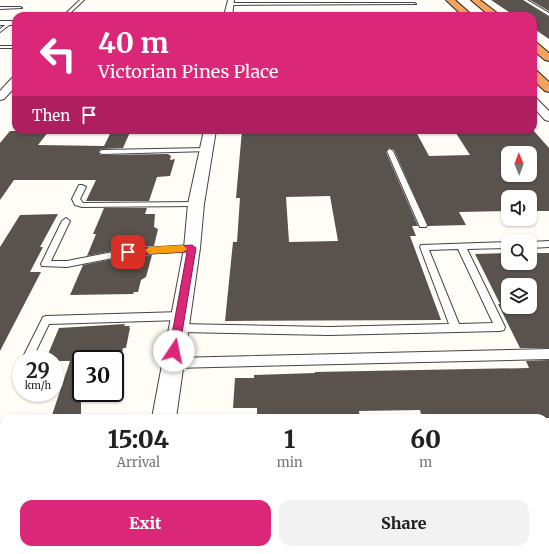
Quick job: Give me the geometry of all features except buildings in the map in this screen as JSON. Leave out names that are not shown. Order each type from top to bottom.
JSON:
[{"type":"highway","points":[[450,0],[464,12]]},
{"type":"highway","points":[[475,0],[491,12]]},
{"type":"highway","points":[[537,48],[549,58]]},
{"type":"highway","points":[[537,78],[549,88]]},
{"type":"street","points":[[229,12],[231,2]]},
{"type":"street","points":[[0,23],[12,23]]},
{"type":"street","points":[[0,80],[12,80]]},
{"type":"street","points":[[0,97],[12,84]]},
{"type":"street","points":[[537,105],[549,118]]},
{"type":"street","points":[[165,414],[192,248],[196,204],[209,134]]},
{"type":"lane","points":[[69,12],[82,0]]},
{"type":"lane","points":[[525,0],[549,15]]},
{"type":"lane","points":[[231,2],[414,4]]},
{"type":"lane","points":[[0,8],[20,8]]},
{"type":"lane","points":[[0,31],[12,24]]},
{"type":"lane","points":[[0,47],[12,47]]},
{"type":"lane","points":[[102,152],[207,150]]},
{"type":"lane","points":[[390,151],[423,225]]},
{"type":"lane","points":[[82,188],[76,199],[78,203],[82,205],[196,204]]},
{"type":"lane","points":[[66,221],[45,264],[67,264],[128,252],[192,248]]},
{"type":"lane","points":[[537,245],[549,244]]},
{"type":"lane","points":[[456,328],[424,247],[501,245]]},
{"type":"lane","points":[[31,350],[46,320],[180,322],[328,331],[500,327],[461,246]]},
{"type":"lane","points":[[172,363],[549,354]]},
{"type":"slow traffic","points":[[149,250],[183,249]]},
{"type":"route","points":[[128,252],[192,248],[174,351]]}]
